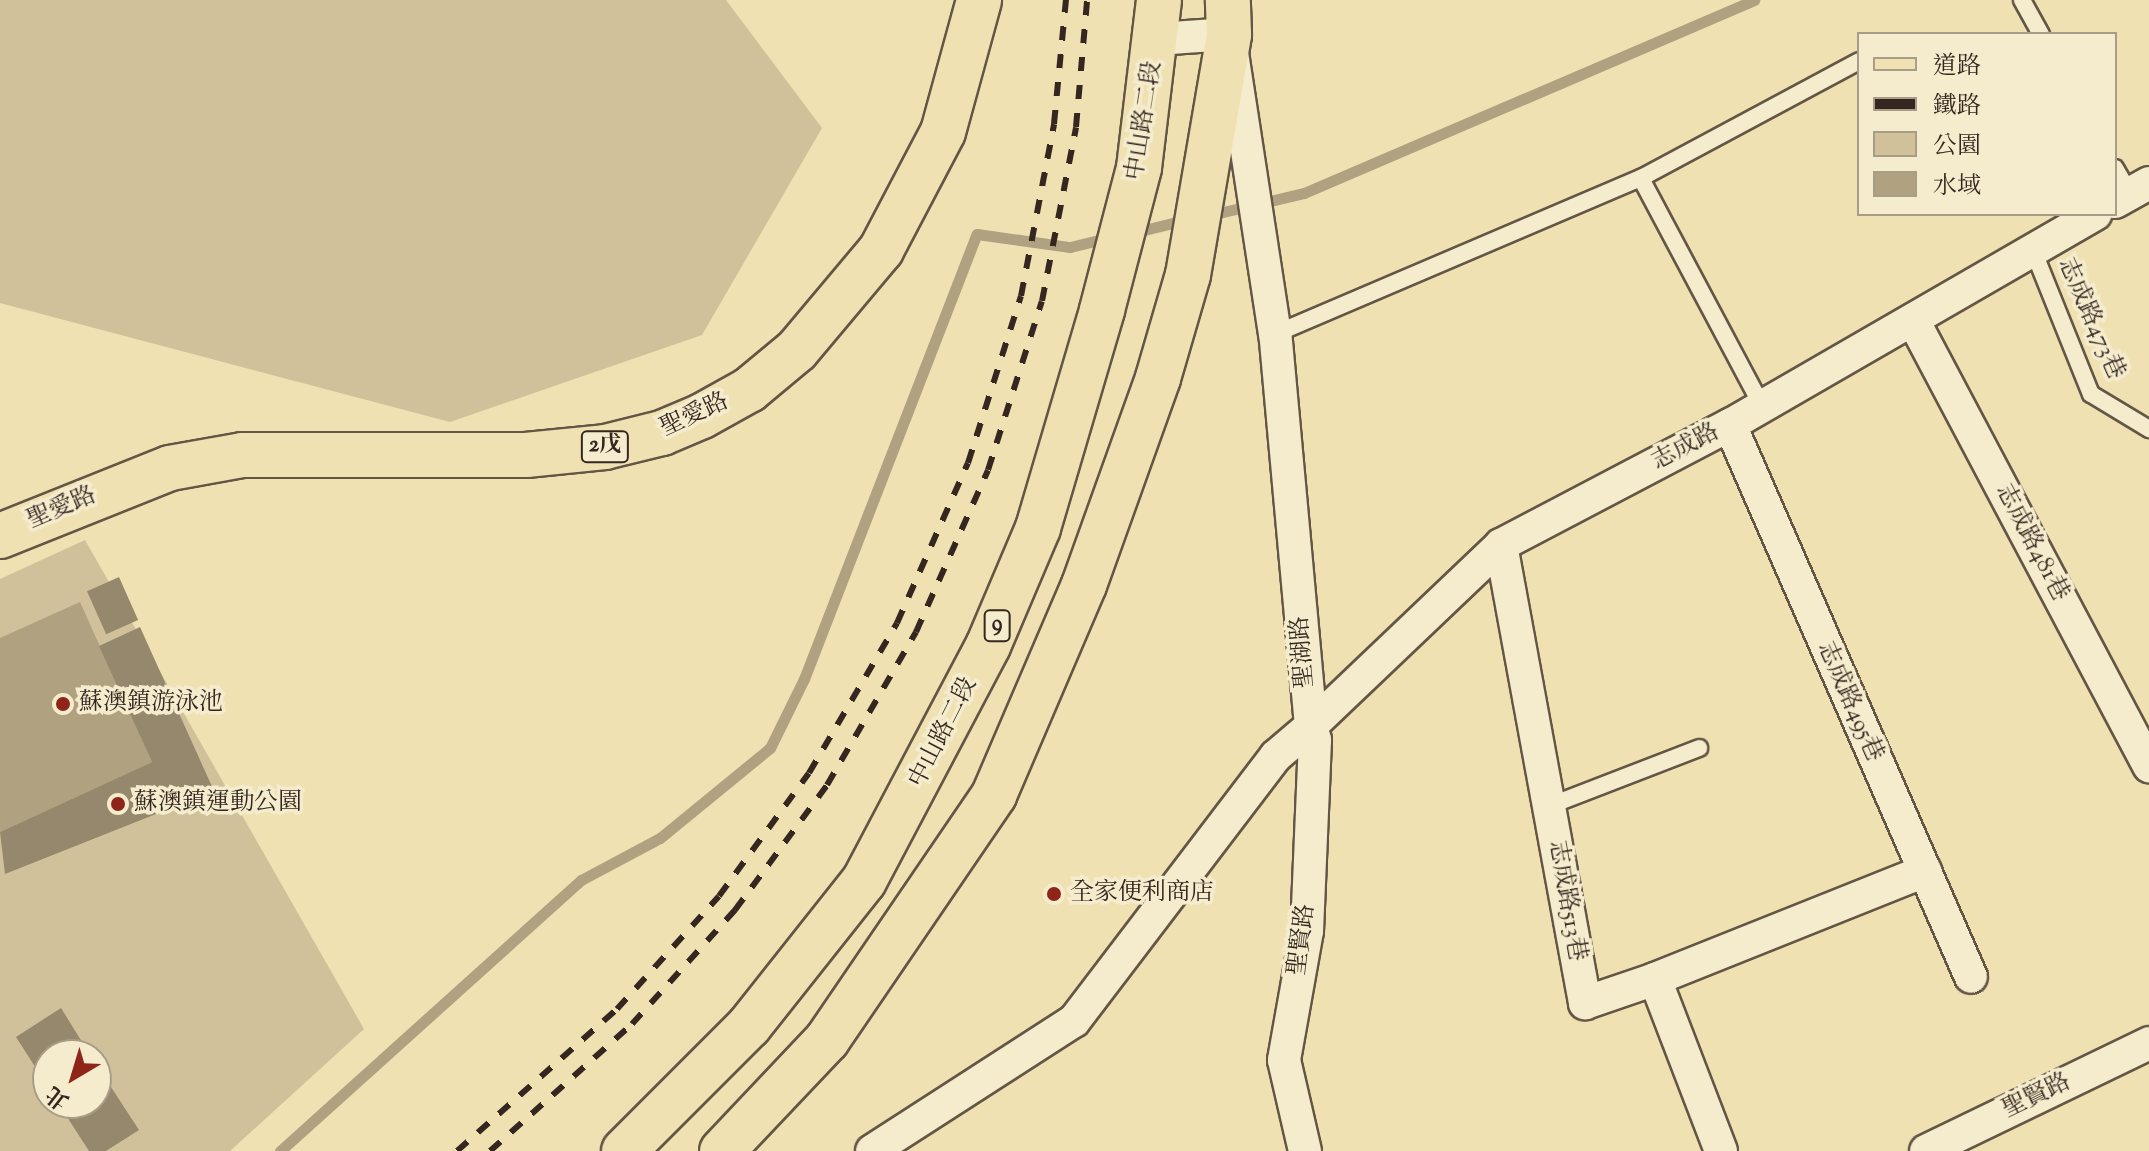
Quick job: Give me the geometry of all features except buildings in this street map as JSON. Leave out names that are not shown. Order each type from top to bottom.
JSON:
[{"type":"main road","name":"聖愛路","points":[[0,536],[170,468],[242,455],[526,455],[605,447],[662,433],[726,403],[797,350],[881,250],[943,132],[979,0]]},
{"type":"main road","points":[[722,1151],[827,1040],[994,795],[1084,585],[1158,378],[1188,275],[1228,17]]},
{"type":"main road","name":"中山路二段","points":[[624,1151],[749,1026],[864,881],[981,660],[1038,528],[1102,310],[1139,168],[1158,20]]},
{"type":"street","points":[[1158,20],[1228,17]]},
{"type":"street","name":"聖湖路","points":[[1228,17],[1275,334],[1311,726]]},
{"type":"street","name":"志成路","points":[[1311,726],[1501,545],[1730,425],[2092,216]]},
{"type":"street","name":"志成路481巷","points":[[1913,320],[2149,766]]},
{"type":"street","name":"志成路495巷","points":[[1730,425],[1971,977]]},
{"type":"street","name":"志成路513巷","points":[[1501,545],[1585,1003],[1655,979]]},
{"type":"street","points":[[872,1151],[1074,1021],[1276,756],[1311,726]]},
{"type":"street","name":"聖賢路","points":[[1305,1151],[1284,1060],[1307,931],[1315,740],[1311,726]]},
{"type":"street","points":[[1721,1151],[1655,979],[1925,871]]},
{"type":"street","name":"聖賢路","points":[[1926,1151],[2149,1043]]},
{"type":"lane","points":[[2022,0],[2040,32]]},
{"type":"lane","points":[[1275,334],[1641,178],[1857,62]]},
{"type":"lane","points":[[1641,178],[1762,406]]},
{"type":"lane","name":"志成路473巷","points":[[2033,250],[2091,394],[2149,429]]},
{"type":"lane","points":[[1549,806],[1699,748]]},
{"type":"green space","points":[[0,0],[726,0],[822,128],[702,335],[450,422],[0,303]]},
{"type":"green space","name":"蘇澳鎮運動公園","points":[[85,540],[364,1029],[230,1151],[0,1151],[0,579]]},
{"type":"water","name":"蘇澳鎮游泳池","points":[[80,602],[152,762],[0,832],[0,638]]},
{"type":"waterway","points":[[1206,216],[1304,193],[1754,0]]},
{"type":"waterway","points":[[1132,233],[1189,219]]},
{"type":"waterway","points":[[280,1151],[581,880],[660,838],[770,748],[804,679],[977,234],[1070,247],[1111,237]]},
{"type":"railway","points":[[457,1151],[617,1009],[719,896],[809,773],[897,623],[968,463],[1021,296],[1054,124],[1066,0]]},
{"type":"railway","points":[[490,1151],[632,1024],[735,910],[827,785],[916,632],[988,470],[1042,301],[1076,127],[1087,0]]},
{"type":"place","name":"蘇澳鎮游泳池","points":[[63,704]]},
{"type":"place","name":"蘇澳鎮運動公園","points":[[118,804]]},
{"type":"place","name":"全家便利商店","points":[[1054,894]]}]
